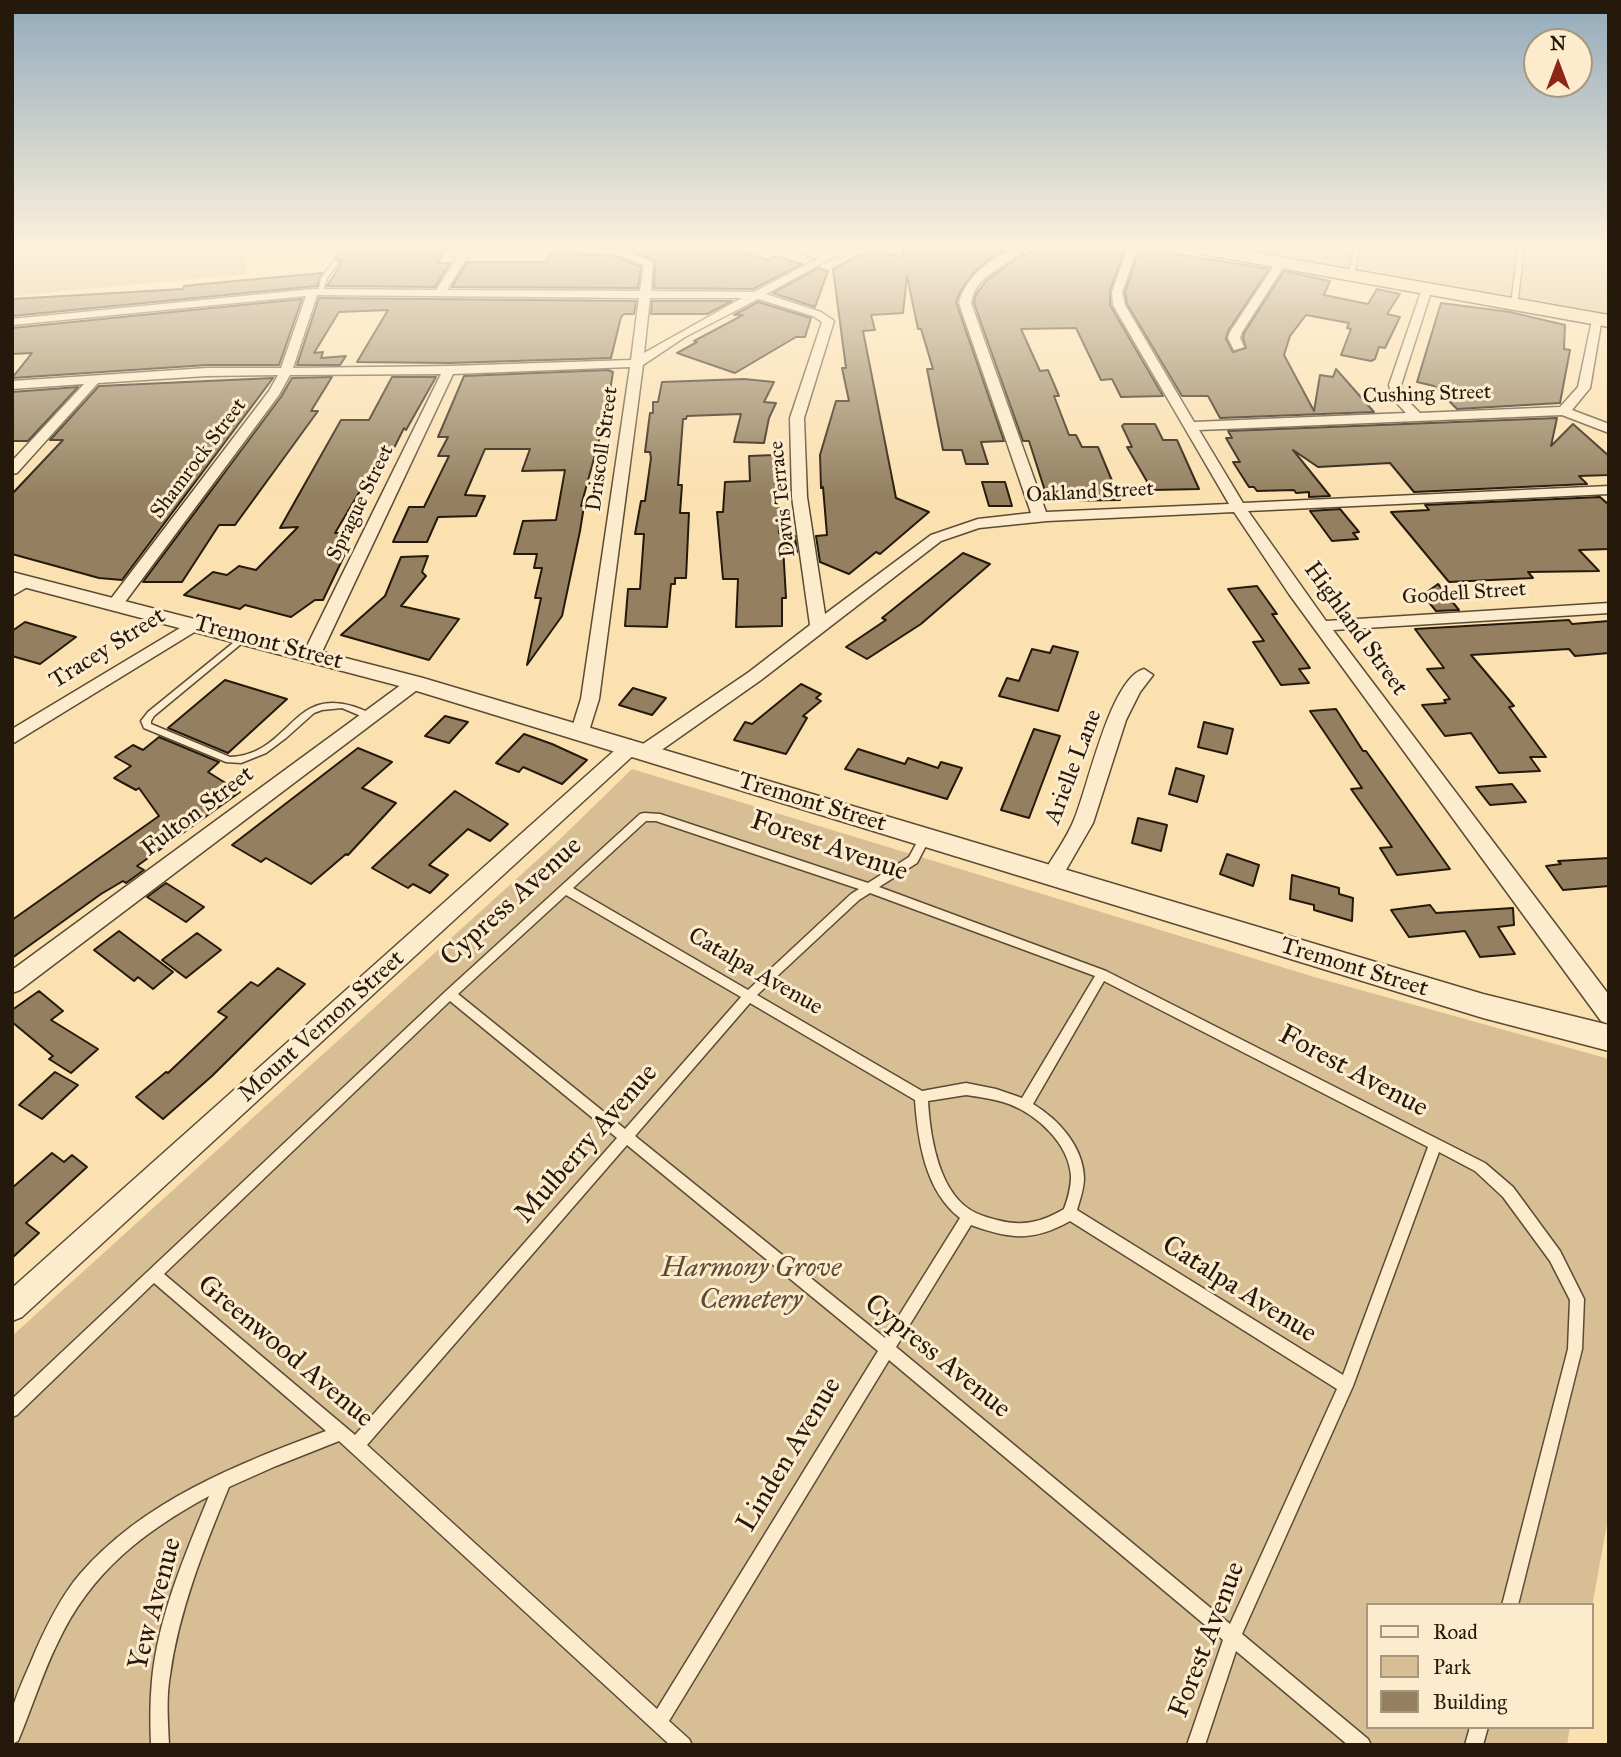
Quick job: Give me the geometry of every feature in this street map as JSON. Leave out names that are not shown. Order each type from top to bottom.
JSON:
[{"type":"street","name":"Shamrock Street","points":[[116,604],[265,407],[286,371],[302,331]]},
{"type":"street","points":[[12,385],[286,371],[449,370],[637,363],[641,331]]},
{"type":"street","name":"Driscoll Street","points":[[580,731],[590,699],[637,363],[689,331]]},
{"type":"street","name":"Davis Terrace","points":[[818,628],[798,474],[796,429],[797,418],[825,331]]},
{"type":"street","points":[[975,331],[1041,519]]},
{"type":"street","name":"Highland Street","points":[[1136,331],[1238,507],[1322,626],[1609,1014]]},
{"type":"street","points":[[1236,331],[1234,338],[1238,347]]},
{"type":"street","points":[[1413,331],[1395,385],[1395,393],[1416,416]]},
{"type":"street","points":[[1601,331],[1584,388],[1564,411],[1609,429]]},
{"type":"street","name":"Sprague Street","points":[[312,654],[449,370]]},
{"type":"street","points":[[12,470],[95,379]]},
{"type":"street","name":"Cushing Street","points":[[1191,426],[1564,411]]},
{"type":"street","name":"Oakland Street","points":[[638,749],[755,676],[936,538],[955,528],[1041,519],[1238,507],[1609,490]]},
{"type":"street","name":"Tremont Street","points":[[18,583],[116,604],[415,683],[1483,1006],[1609,1038]]},
{"type":"street","name":"Goodell Street","points":[[1322,626],[1609,608]]},
{"type":"street","name":"Tracey Street","points":[[12,738],[195,624]]},
{"type":"street","name":"Arielle Lane","points":[[1052,876],[1062,863],[1090,807],[1104,751],[1128,694],[1144,675]]},
{"type":"street","name":"Fulton Street","points":[[12,983],[415,683]]},
{"type":"street","name":"Mount Vernon Street","points":[[12,1307],[638,749]]},
{"type":"lane","points":[[244,637],[151,714],[146,721],[148,726],[229,760],[238,761],[260,754],[311,711],[321,706],[346,705],[371,717]]},
{"type":"lane","name":"Forest Avenue","points":[[644,817],[656,817],[869,888],[1102,974],[1185,1014],[1435,1145],[1346,1386],[1233,1636],[1196,1745]]},
{"type":"lane","name":"Cypress Avenue","points":[[644,817],[450,994],[886,1348],[1362,1745]]},
{"type":"lane","name":"Mulberry Avenue","points":[[356,1446],[750,995],[830,918],[869,888],[913,860],[925,838]]},
{"type":"lane","name":"Catalpa Avenue","points":[[565,889],[921,1097]]},
{"type":"lane","points":[[1025,1105],[1102,974]]},
{"type":"lane","name":"Greenwood Avenue","points":[[450,994],[154,1274],[356,1446],[683,1745]]},
{"type":"lane","points":[[966,1089],[997,1094],[1025,1105],[1053,1126],[1069,1148],[1076,1167],[1077,1186],[1070,1213],[1043,1229],[1027,1231],[1004,1229],[968,1217],[951,1199],[934,1172],[923,1132],[921,1097],[966,1089]]},
{"type":"lane","points":[[1435,1145],[1480,1167],[1508,1192],[1555,1256],[1577,1299],[1575,1349],[1511,1603]]},
{"type":"lane","name":"Catalpa Avenue","points":[[1070,1213],[1346,1386]]},
{"type":"lane","name":"Linden Avenue","points":[[658,1723],[968,1217]]},
{"type":"lane","points":[[12,1410],[154,1274]]},
{"type":"lane","points":[[12,1735],[35,1673],[63,1614],[85,1581],[110,1555],[162,1514],[223,1480],[242,1470],[340,1433]]},
{"type":"lane","name":"Yew Avenue","points":[[160,1745],[156,1716],[170,1631],[189,1564],[223,1480]]},
{"type":"green space","name":"Harmony Grove Cemetery","points":[[632,769],[1321,979],[1609,1059],[1609,1513],[1593,1603],[1366,1603],[1366,1729],[1570,1729],[1567,1745],[12,1745],[12,1336],[556,843]]},
{"type":"building","points":[[12,331],[291,331],[279,365],[207,365],[12,378],[32,353],[12,354]]},
{"type":"building","points":[[308,331],[327,331],[314,353],[323,352],[321,358],[346,356],[340,365],[297,365]]},
{"type":"building","points":[[375,331],[618,331],[611,358],[449,363],[357,362]]},
{"type":"building","points":[[713,331],[807,331],[805,337],[796,337],[735,373],[677,353],[697,342],[694,341]]},
{"type":"building","points":[[841,331],[863,331],[896,498],[929,512],[880,554],[876,552],[849,574],[820,562],[816,536],[827,535],[820,455],[836,401],[849,401],[842,368],[846,368]]},
{"type":"building","points":[[922,331],[966,331],[1004,441],[981,442],[988,464],[966,464],[962,450],[943,450],[927,369],[933,369]]},
{"type":"building","points":[[984,331],[1022,331],[1040,371],[1048,370],[1059,396],[1054,396],[1069,435],[1076,435],[1082,447],[1098,447],[1120,500],[1054,501],[1051,494],[1046,494],[1029,441],[1023,441]]},
{"type":"building","points":[[1077,331],[1125,331],[1163,396],[1121,397],[1112,379],[1101,380]]},
{"type":"building","points":[[1143,331],[1228,331],[1226,339],[1233,352],[1246,348],[1243,338],[1245,331],[1294,331],[1284,355],[1314,411],[1320,375],[1333,377],[1336,369],[1374,412],[1220,418],[1208,396],[1182,396]]},
{"type":"building","points":[[1350,331],[1393,331],[1385,348],[1379,347],[1375,359],[1371,361],[1341,355]]},
{"type":"building","points":[[1432,331],[1565,331],[1564,349],[1570,350],[1560,403],[1457,409],[1434,386],[1417,382]]},
{"type":"building","points":[[608,370],[613,372],[604,429],[581,506],[584,506],[580,531],[562,616],[527,665],[541,598],[535,598],[542,568],[534,568],[537,554],[514,554],[523,521],[556,520],[565,470],[522,471],[530,449],[485,449],[465,495],[485,496],[476,516],[438,517],[427,542],[393,542],[409,507],[424,507],[449,456],[438,456],[448,437],[438,437],[464,376]]},
{"type":"building","points":[[332,377],[311,411],[318,411],[235,525],[219,525],[182,582],[143,582],[281,397],[292,378]]},
{"type":"building","points":[[392,377],[436,377],[406,430],[404,428],[380,476],[369,476],[335,533],[347,533],[338,552],[346,552],[323,600],[315,600],[291,617],[245,605],[240,609],[184,595],[213,572],[227,575],[239,566],[256,570],[298,527],[280,528],[341,420],[369,420]]},
{"type":"building","points":[[273,378],[122,580],[99,578],[12,554],[12,494],[63,440],[50,440],[99,386]]},
{"type":"building","points":[[744,379],[774,382],[764,402],[776,403],[769,418],[764,443],[734,442],[741,414],[687,416],[683,419],[678,485],[682,485],[680,513],[689,513],[686,578],[675,578],[675,584],[671,584],[667,627],[625,626],[628,589],[640,589],[644,534],[635,534],[641,501],[645,501],[651,458],[650,452],[645,452],[650,413],[653,413],[653,402],[658,402],[662,382]]},
{"type":"building","points":[[78,387],[28,441],[12,441],[12,392]]},
{"type":"building","points":[[1557,418],[1551,446],[1573,424],[1609,456],[1609,475],[1579,476],[1587,484],[1414,492],[1390,463],[1318,467],[1293,450],[1330,496],[1309,497],[1309,492],[1257,491],[1254,487],[1249,487],[1233,462],[1240,462],[1226,438],[1232,438],[1228,431]]},
{"type":"building","points":[[1155,424],[1163,440],[1177,440],[1199,489],[1152,490],[1127,447],[1132,447],[1122,426]]},
{"type":"building","points":[[775,455],[779,533],[783,533],[783,536],[795,536],[797,552],[783,546],[786,598],[782,598],[782,626],[736,627],[738,579],[723,579],[717,512],[723,512],[725,482],[750,481],[749,456]]},
{"type":"building","points":[[982,482],[1005,482],[1012,506],[989,506]]},
{"type":"building","points":[[1600,497],[1609,505],[1609,549],[1579,550],[1599,571],[1528,572],[1533,578],[1449,582],[1391,512],[1429,510],[1425,505]]},
{"type":"building","points":[[1340,509],[1359,532],[1353,533],[1358,539],[1332,541],[1310,511]]},
{"type":"building","points":[[963,553],[990,564],[921,624],[867,659],[846,647],[886,620],[882,618]]},
{"type":"building","points":[[428,556],[422,572],[426,576],[401,606],[459,619],[429,660],[341,635],[385,596],[401,557]]},
{"type":"building","points":[[1438,584],[1459,610],[1436,611],[1423,595]]},
{"type":"building","points":[[1257,586],[1277,614],[1272,614],[1310,668],[1299,669],[1309,683],[1281,685],[1253,642],[1264,641],[1228,589]]},
{"type":"building","points":[[1569,620],[1572,624],[1609,621],[1609,653],[1575,656],[1569,649],[1471,655],[1514,706],[1509,707],[1546,757],[1530,757],[1540,771],[1499,773],[1471,733],[1445,736],[1422,705],[1446,703],[1444,700],[1450,699],[1427,669],[1444,668],[1415,629]]},
{"type":"building","points":[[25,622],[76,637],[40,664],[12,656],[12,631]]},
{"type":"building","points":[[1053,646],[1078,652],[1058,711],[999,696],[1007,678],[1019,681],[1032,649],[1050,653]]},
{"type":"building","points":[[225,680],[287,699],[228,753],[168,728]]},
{"type":"building","points":[[801,684],[821,694],[816,698],[821,701],[803,716],[807,718],[786,754],[734,740],[745,722],[752,724]]},
{"type":"building","points":[[633,688],[666,698],[652,715],[619,705]]},
{"type":"building","points":[[1336,709],[1363,751],[1366,751],[1450,869],[1397,875],[1380,848],[1392,847],[1351,789],[1362,788],[1310,711]]},
{"type":"building","points":[[445,716],[468,722],[449,743],[425,736]]},
{"type":"building","points":[[1204,722],[1233,729],[1227,754],[1198,747]]},
{"type":"building","points":[[1034,729],[1060,736],[1029,818],[1001,810]]},
{"type":"building","points":[[524,734],[587,760],[562,784],[523,767],[519,772],[496,763]]},
{"type":"building","points":[[159,737],[219,762],[208,772],[240,792],[137,866],[144,870],[126,883],[123,881],[101,894],[12,958],[12,920],[159,816],[139,788],[136,790],[114,778],[131,766],[115,757],[133,745],[143,750]]},
{"type":"building","points":[[358,748],[392,762],[362,788],[396,803],[348,855],[311,884],[266,858],[261,862],[232,845]]},
{"type":"building","points":[[858,749],[905,764],[908,758],[938,768],[941,762],[962,768],[947,799],[845,769]]},
{"type":"building","points":[[1176,768],[1204,776],[1197,802],[1169,794]]},
{"type":"building","points":[[1512,784],[1526,802],[1490,805],[1476,787]]},
{"type":"building","points":[[455,791],[508,824],[490,841],[468,829],[429,865],[448,875],[430,893],[413,884],[408,888],[372,868]]},
{"type":"building","points":[[1138,818],[1167,825],[1161,851],[1132,843]]},
{"type":"building","points":[[1227,854],[1259,865],[1253,886],[1220,874]]},
{"type":"building","points":[[1609,858],[1609,886],[1563,890],[1546,866],[1561,864],[1558,861]]},
{"type":"building","points":[[1292,875],[1339,888],[1339,894],[1353,898],[1352,921],[1314,910],[1314,905],[1290,899]]},
{"type":"building","points":[[166,883],[204,907],[186,922],[147,897]]},
{"type":"building","points":[[1430,905],[1436,913],[1513,908],[1514,925],[1498,927],[1515,954],[1480,957],[1465,931],[1409,937],[1391,910]]},
{"type":"building","points":[[119,931],[173,972],[153,989],[138,977],[134,981],[94,950]]},
{"type":"building","points":[[197,933],[221,950],[186,978],[162,960]]},
{"type":"building","points":[[278,968],[305,984],[212,1076],[163,1119],[136,1097],[168,1073],[227,1017],[218,1012],[251,982],[258,986]]},
{"type":"building","points":[[39,991],[63,1011],[51,1020],[98,1049],[71,1073],[49,1059],[53,1056],[12,1022],[12,1010]]},
{"type":"building","points":[[55,1072],[78,1085],[42,1119],[19,1105]]},
{"type":"building","points":[[52,1153],[64,1162],[72,1155],[87,1167],[26,1223],[39,1233],[12,1258],[12,1188]]}]
